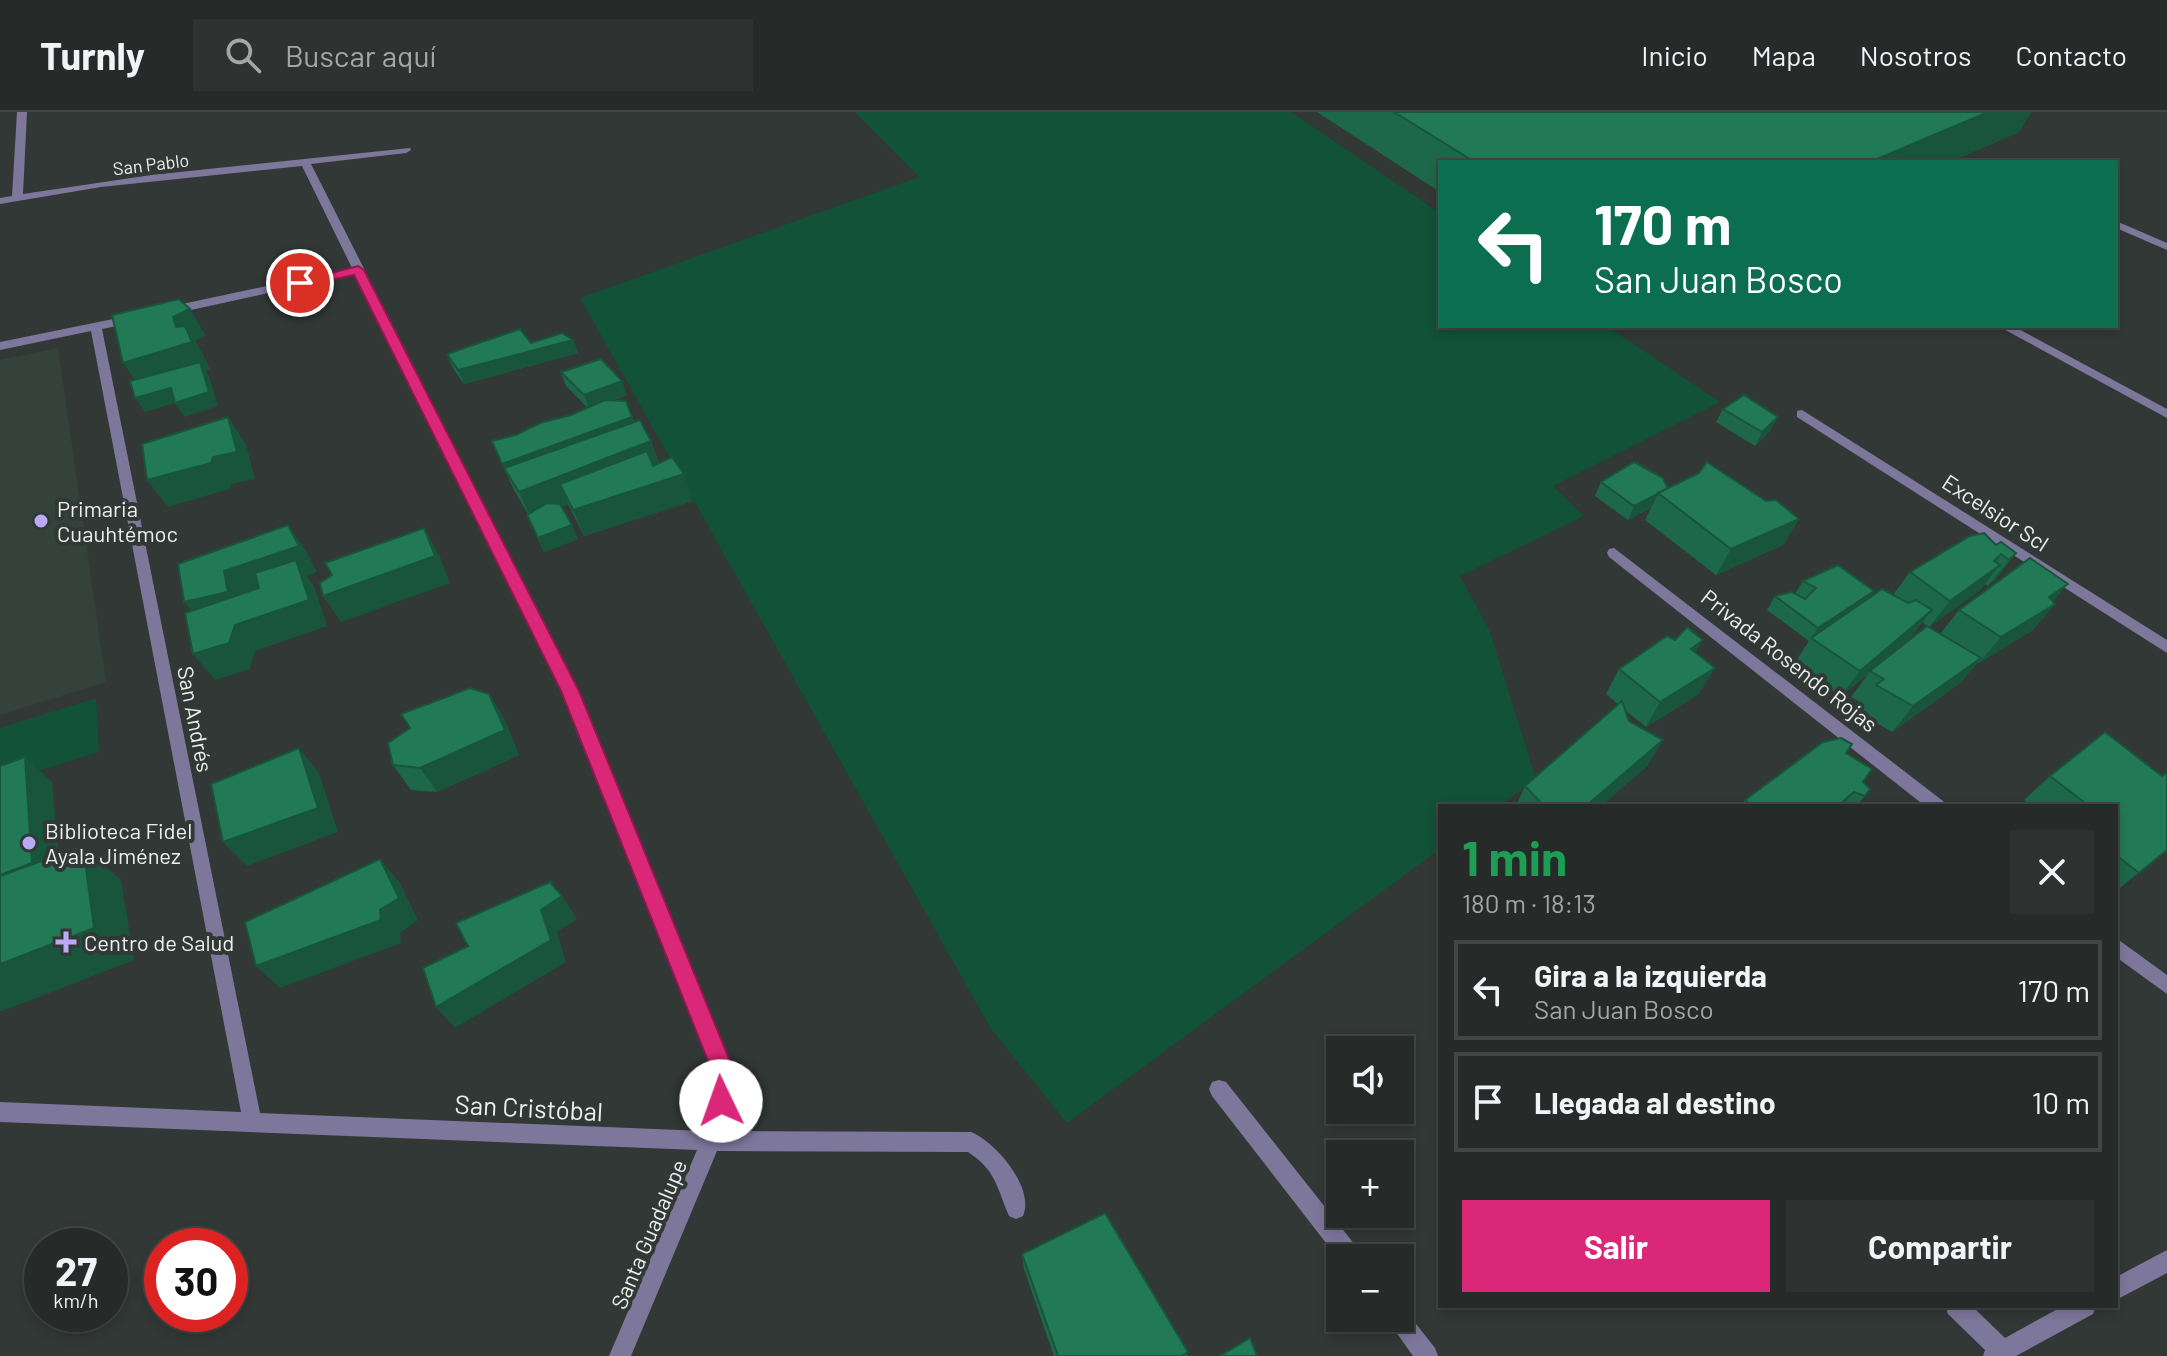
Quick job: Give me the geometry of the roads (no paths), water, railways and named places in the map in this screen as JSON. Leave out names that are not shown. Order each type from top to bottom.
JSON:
[{"type":"street","points":[[17,198],[22,112]]},
{"type":"street","name":"San Pablo","points":[[0,201],[406,150]]},
{"type":"street","name":"Santa Guadalupe","points":[[306,164],[576,706],[719,1061],[721,1101],[711,1141],[620,1356]]},
{"type":"street","points":[[2118,225],[2167,247]]},
{"type":"street","points":[[158,313],[358,270]]},
{"type":"street","points":[[0,346],[142,317]]},
{"type":"street","name":"San Andrés","points":[[96,327],[252,1120]]},
{"type":"street","points":[[2008,328],[2167,414]]},
{"type":"street","name":"Excelsior Scl","points":[[1802,414],[2167,647]]},
{"type":"street","name":"Privada Rosendo Rojas","points":[[1614,553],[1934,804]]},
{"type":"street","points":[[2118,948],[2167,986]]},
{"type":"street","points":[[1219,1089],[1340,1244]]},
{"type":"street","name":"San Cristóbal","points":[[0,1112],[711,1141],[971,1142],[991,1154],[1007,1175],[1016,1209]]},
{"type":"street","points":[[2118,1288],[2167,1261]]},
{"type":"street","points":[[1958,1308],[1998,1354],[2081,1308]]},
{"type":"street","points":[[1408,1332],[1427,1356]]},
{"type":"place","name":"Primaria Cuauhtémoc","points":[[41,521]]},
{"type":"place","name":"Biblioteca Fidel Ayala Jiménez","points":[[29,843]]},
{"type":"place","name":"Centro de Salud","points":[[66,942]]}]
